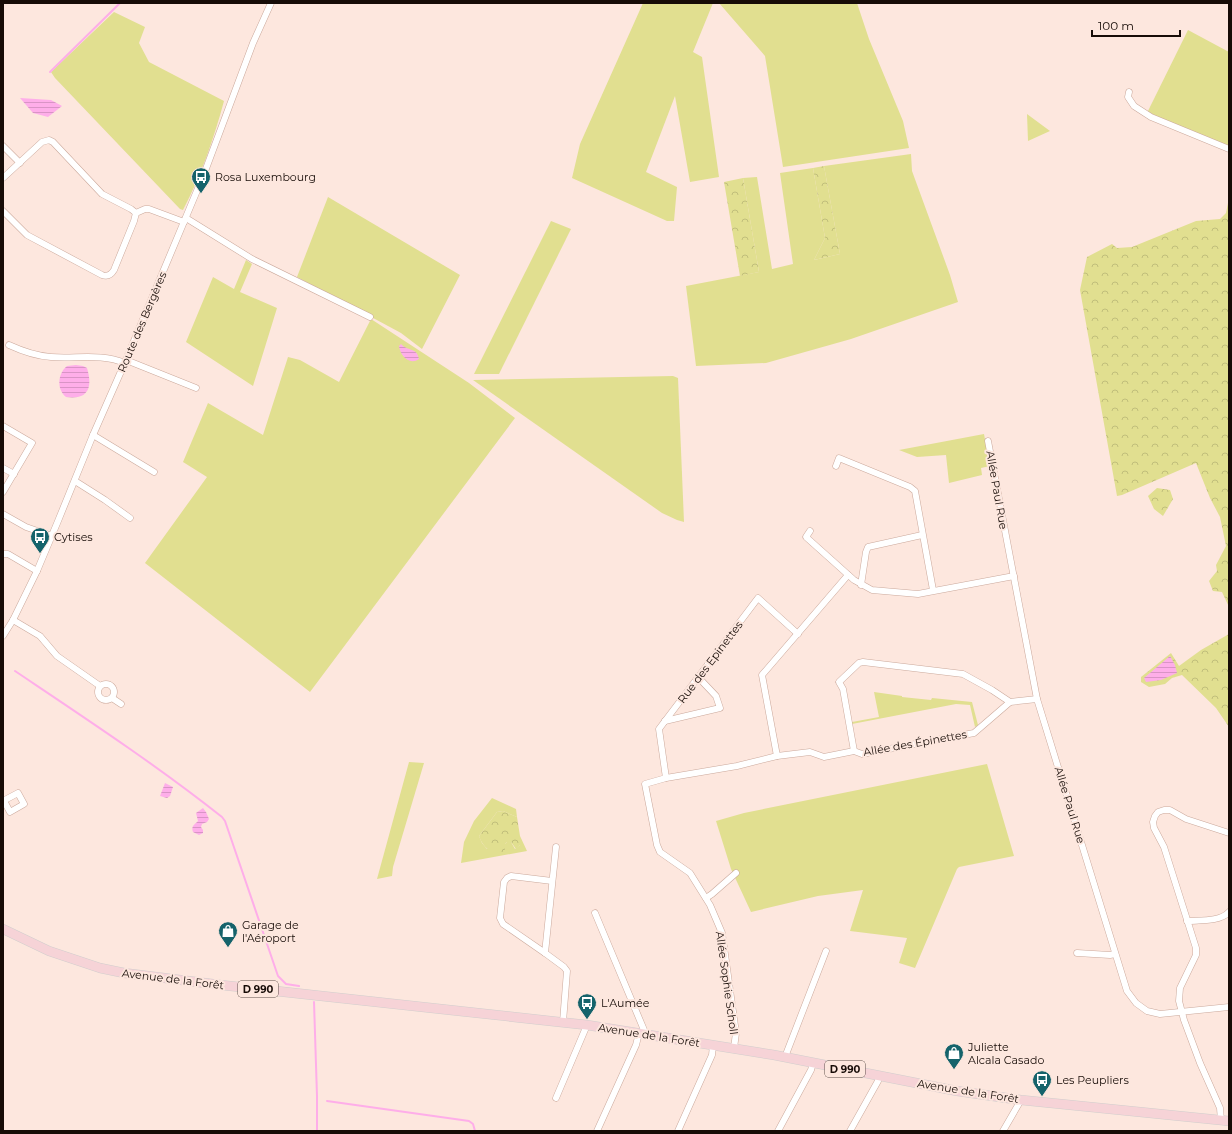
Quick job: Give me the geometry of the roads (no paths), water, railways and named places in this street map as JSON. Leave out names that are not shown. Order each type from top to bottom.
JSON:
[{"type":"main road","name":"Avenue de la Forêt","points":[[3,929],[49,951],[100,968],[124,973],[221,986],[587,1025],[785,1057],[957,1091],[1021,1100],[1225,1121]]},
{"type":"street","name":"Route des Bergères","points":[[3,636],[13,620],[37,571],[93,435],[126,362],[204,174],[253,43],[271,3]]},
{"type":"street","points":[[1129,92],[1128,97],[1131,103],[1143,113],[1229,149]]},
{"type":"street","points":[[3,178],[42,142],[51,140],[98,191],[136,213]]},
{"type":"street","points":[[3,146],[20,163]]},
{"type":"street","points":[[136,213],[149,209],[185,220],[252,259],[370,317]]},
{"type":"street","points":[[3,211],[27,235],[104,276],[110,274],[114,270],[136,213]]},
{"type":"street","points":[[9,345],[21,350],[46,356],[104,358],[126,362],[196,388]]},
{"type":"street","points":[[3,426],[32,443],[3,492]]},
{"type":"street","points":[[93,435],[154,472]]},
{"type":"street","name":"Allée Paul Rue","points":[[988,441],[1037,699],[1127,991],[1136,1003],[1147,1011],[1160,1014],[1229,1007]]},
{"type":"street","points":[[836,466],[839,458],[910,487],[915,491],[933,590]]},
{"type":"street","points":[[3,468],[14,474]]},
{"type":"street","points":[[75,481],[106,500],[130,518]]},
{"type":"street","points":[[3,514],[26,527],[52,536]]},
{"type":"street","points":[[810,531],[806,537],[848,575],[872,590],[918,594],[1014,576]]},
{"type":"street","points":[[862,585],[868,547],[922,535]]},
{"type":"street","points":[[3,554],[8,554],[37,571]]},
{"type":"street","points":[[777,756],[762,675],[848,575]]},
{"type":"street","name":"Rue des Epinettes","points":[[666,778],[659,729],[758,598],[798,634]]},
{"type":"street","points":[[13,620],[40,636],[58,656],[100,686]]},
{"type":"street","points":[[854,751],[843,689],[839,682],[859,663],[863,662],[963,674],[1010,702],[1037,699]]},
{"type":"street","points":[[665,721],[720,708],[716,696],[698,677]]},
{"type":"street","points":[[100,686],[106,684],[112,686],[114,693],[112,698]]},
{"type":"street","points":[[100,686],[98,693],[101,699],[108,700],[112,698]]},
{"type":"street","points":[[112,698],[121,704]]},
{"type":"street","name":"Allée des Épinettes","points":[[666,778],[737,766],[777,756],[810,752],[824,757],[854,751],[862,754],[974,733],[1010,702]]},
{"type":"street","name":"Allée Sophie Scholl","points":[[666,778],[645,784],[656,845],[660,852],[690,873],[706,898],[722,933],[736,1033],[734,1048]]},
{"type":"street","points":[[1225,1121],[1200,1063],[1181,1012],[1179,1001],[1180,988],[1196,955],[1196,948],[1164,847],[1154,828],[1153,822],[1158,812],[1170,810],[1186,819],[1229,833]]},
{"type":"street","points":[[545,953],[556,847]]},
{"type":"street","points":[[706,898],[736,873]]},
{"type":"street","points":[[552,881],[511,876],[507,878],[504,882],[500,918],[503,924],[545,953],[567,971],[562,1022]]},
{"type":"street","points":[[1187,921],[1219,918],[1227,915],[1229,912]]},
{"type":"street","points":[[596,913],[644,1030],[597,1131]]},
{"type":"street","points":[[785,1057],[826,951]]},
{"type":"street","points":[[1077,953],[1116,954]]},
{"type":"street","points":[[556,1098],[587,1025]]},
{"type":"street","points":[[678,1131],[712,1055],[713,1045]]},
{"type":"street","points":[[778,1131],[811,1070],[813,1063]]},
{"type":"street","points":[[850,1131],[878,1081],[879,1076]]},
{"type":"street","points":[[1003,1131],[1021,1100]]},
{"type":"waterway","points":[[50,72],[120,3]]},
{"type":"waterway","points":[[15,671],[146,760],[222,817],[225,821],[278,976],[286,984],[299,986]]},
{"type":"waterway","points":[[314,1002],[317,1131]]},
{"type":"waterway","points":[[327,1101],[469,1121],[473,1124],[475,1131]]},
{"type":"place","name":"Rosa Luxembourg","points":[[201,194]]},
{"type":"place","name":"Cytises","points":[[40,554]]},
{"type":"place","name":"Garage de l'Aéroport","points":[[228,948]]},
{"type":"place","name":"L'Aumée","points":[[587,1020]]},
{"type":"place","name":"Juliette Alcala Casado","points":[[954,1070]]},
{"type":"place","name":"Les Peupliers","points":[[1042,1097]]}]
